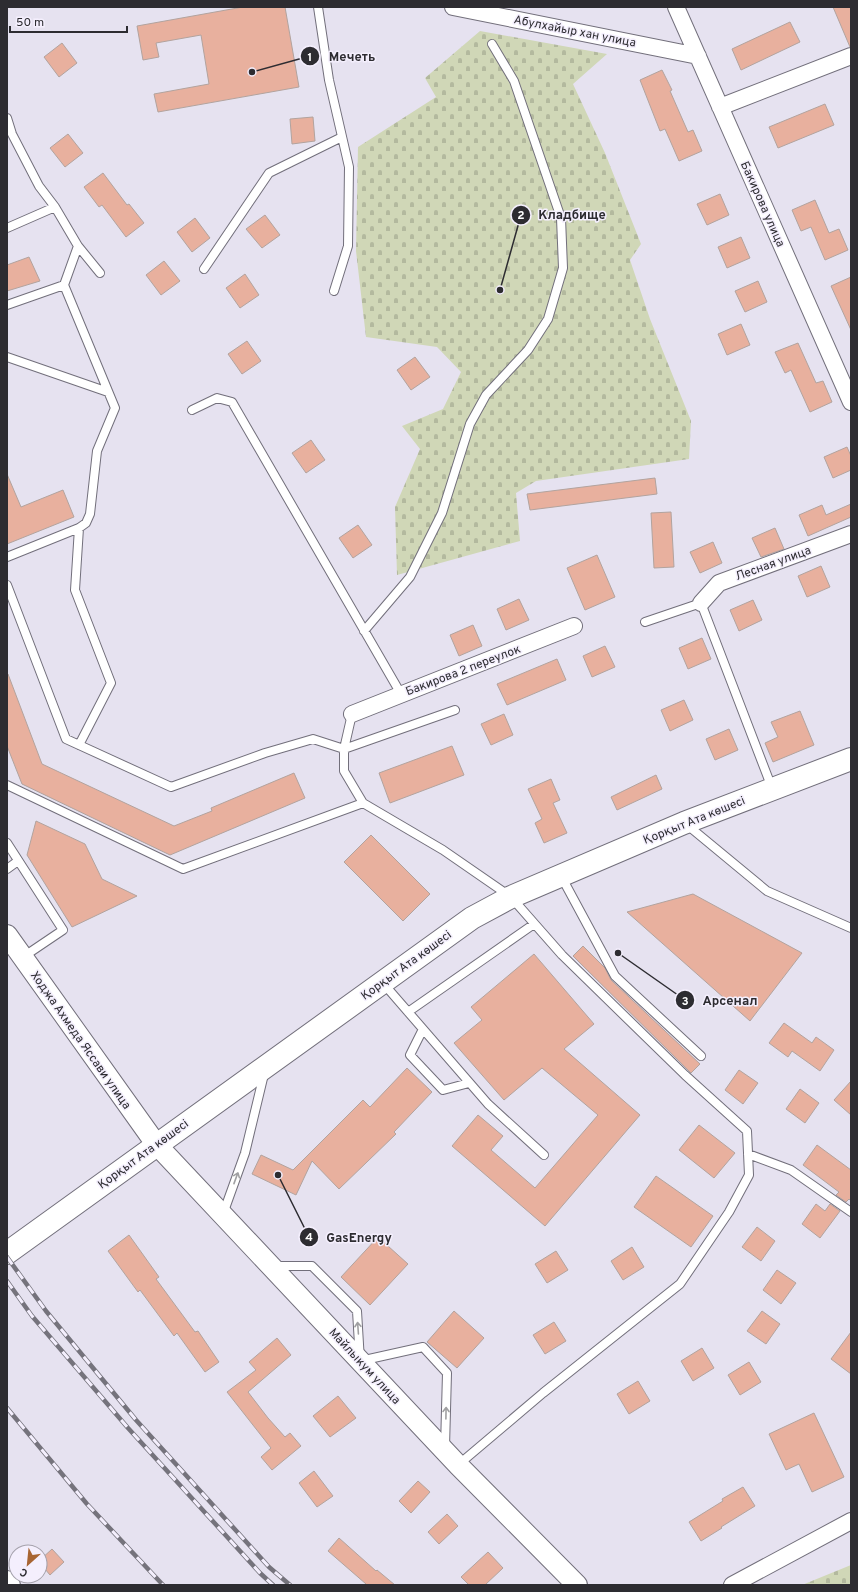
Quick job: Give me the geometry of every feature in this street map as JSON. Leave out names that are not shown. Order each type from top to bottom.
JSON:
[{"type":"main road","name":"Қорқыт Ата көшесі","points":[[7,1253],[156,1144],[472,918],[511,896],[684,823],[851,758]]},
{"type":"street","name":"Абулхайыр хан улица","points":[[453,7],[698,56]]},
{"type":"street","name":"Бакирова улица","points":[[676,7],[851,402]]},
{"type":"street","points":[[720,107],[851,56]]},
{"type":"street","name":"Лесная улица","points":[[701,603],[718,583],[851,534]]},
{"type":"street","name":"Бакирова 2 переулок","points":[[352,714],[574,626]]},
{"type":"street","name":"Ходжа Ахмеда Яссави улица","points":[[7,935],[156,1144]]},
{"type":"street","name":"Майлыкум улица","points":[[156,1144],[360,1362],[577,1585]]},
{"type":"street","points":[[732,1585],[851,1521]]},
{"type":"street","points":[[7,1579],[12,1585]]},
{"type":"lane","points":[[318,7],[329,80],[350,167],[348,246],[334,291]]},
{"type":"lane","points":[[364,631],[410,577],[442,513],[470,424],[486,395],[528,350],[548,319],[564,268],[561,218],[514,81],[492,44]]},
{"type":"lane","points":[[7,118],[12,134],[39,186],[55,207],[78,246],[100,273]]},
{"type":"lane","points":[[204,269],[269,172],[342,137]]},
{"type":"lane","points":[[7,228],[55,207]]},
{"type":"lane","points":[[7,557],[79,528],[86,523],[90,514],[97,452],[115,408],[64,285],[78,246]]},
{"type":"lane","points":[[7,304],[64,285]]},
{"type":"lane","points":[[7,357],[108,392]]},
{"type":"lane","points":[[192,410],[217,398],[232,402],[401,694]]},
{"type":"lane","points":[[79,528],[75,590],[111,683],[79,745]]},
{"type":"lane","points":[[7,585],[66,739],[171,786],[265,753],[313,739],[344,749],[455,710]]},
{"type":"lane","points":[[645,622],[701,603],[772,789]]},
{"type":"lane","points":[[352,714],[344,749],[344,771],[364,803],[443,850],[511,896],[562,955],[685,1075],[747,1131],[748,1175],[729,1212],[680,1284],[543,1393],[452,1458]]},
{"type":"lane","points":[[7,785],[183,869],[364,803]]},
{"type":"lane","points":[[684,823],[767,891],[851,928]]},
{"type":"lane","points":[[7,843],[63,930],[23,957]]},
{"type":"lane","points":[[7,869],[18,861]]},
{"type":"lane","points":[[561,875],[615,976],[701,1056]]},
{"type":"lane","points":[[408,1012],[534,924]]},
{"type":"lane","points":[[382,982],[488,1104],[544,1155]]},
{"type":"lane","points":[[423,1029],[410,1055],[443,1090],[469,1083]]},
{"type":"lane","points":[[222,1215],[245,1153],[266,1066]]},
{"type":"lane","points":[[748,1154],[791,1170],[851,1212]]},
{"type":"lane","points":[[271,1266],[312,1266],[357,1311],[360,1362],[423,1348],[447,1373],[452,1458]]},
{"type":"green space","points":[[480,31],[607,54],[573,84],[605,153],[641,244],[630,260],[650,319],[691,421],[689,459],[536,481],[516,493],[520,541],[397,575],[395,507],[420,449],[402,426],[443,409],[461,372],[437,347],[366,337],[356,251],[358,147],[436,97],[425,78]]},
{"type":"green space","points":[[851,1565],[851,1585],[802,1585]]},
{"type":"building","points":[[243,7],[285,7],[299,87],[158,112],[154,94],[209,84],[201,35],[156,43],[159,57],[143,60],[137,26]]},
{"type":"building","points":[[833,7],[851,7],[851,47],[850,47]]},
{"type":"building","points":[[790,22],[800,42],[741,70],[732,49]]},
{"type":"building","points":[[62,43],[77,63],[59,77],[44,57]]},
{"type":"building","points":[[662,70],[672,90],[670,91],[688,132],[693,130],[702,151],[679,161],[665,129],[660,131],[640,80]]},
{"type":"building","points":[[825,104],[834,125],[778,148],[769,127]]},
{"type":"building","points":[[313,117],[315,141],[292,144],[290,119]]},
{"type":"building","points":[[68,134],[83,153],[65,167],[50,148]]},
{"type":"building","points":[[103,173],[127,205],[129,204],[144,223],[126,237],[102,205],[99,207],[84,187]]},
{"type":"building","points":[[720,194],[729,215],[707,225],[697,204]]},
{"type":"building","points":[[815,200],[829,233],[839,229],[848,250],[825,260],[811,227],[801,231],[792,210]]},
{"type":"building","points":[[265,215],[280,235],[262,248],[246,229]]},
{"type":"building","points":[[195,218],[210,238],[192,252],[177,232]]},
{"type":"building","points":[[741,237],[750,258],[727,268],[718,247]]},
{"type":"building","points":[[29,257],[40,281],[7,291],[7,265]]},
{"type":"building","points":[[164,261],[180,281],[161,295],[146,275]]},
{"type":"building","points":[[245,274],[259,295],[240,308],[226,288]]},
{"type":"building","points":[[851,277],[851,330],[831,286]]},
{"type":"building","points":[[758,281],[767,302],[745,312],[735,291]]},
{"type":"building","points":[[741,324],[750,345],[727,355],[718,334]]},
{"type":"building","points":[[247,341],[261,361],[242,374],[228,354]]},
{"type":"building","points":[[798,343],[816,383],[823,381],[832,402],[810,412],[791,370],[785,373],[775,352]]},
{"type":"building","points":[[415,357],[430,377],[411,390],[397,370]]},
{"type":"building","points":[[311,440],[325,460],[306,473],[292,453]]},
{"type":"building","points":[[847,447],[851,456],[851,470],[833,478],[824,457]]},
{"type":"building","points":[[7,474],[21,507],[63,490],[74,517],[7,544]]},
{"type":"building","points":[[655,478],[657,494],[530,510],[527,494]]},
{"type":"building","points":[[851,504],[851,517],[808,536],[799,515],[822,505],[826,515]]},
{"type":"building","points":[[671,512],[674,567],[654,568],[651,513]]},
{"type":"building","points":[[358,525],[372,545],[353,558],[339,538]]},
{"type":"building","points":[[775,528],[784,549],[761,557],[752,538]]},
{"type":"building","points":[[713,542],[722,563],[700,573],[690,552]]},
{"type":"building","points":[[597,555],[615,597],[585,610],[567,568]]},
{"type":"building","points":[[821,566],[830,587],[807,597],[798,576]]},
{"type":"building","points":[[519,599],[529,620],[506,630],[497,609]]},
{"type":"building","points":[[753,600],[762,620],[739,631],[730,610]]},
{"type":"building","points":[[473,625],[482,646],[459,656],[450,635]]},
{"type":"building","points":[[702,638],[711,659],[688,669],[679,648]]},
{"type":"building","points":[[605,646],[615,667],[592,677],[583,656]]},
{"type":"building","points":[[557,659],[566,680],[507,705],[497,684]]},
{"type":"building","points":[[7,674],[42,764],[174,826],[212,811],[211,808],[294,773],[305,798],[170,855],[22,784],[7,746]]},
{"type":"building","points":[[684,700],[693,720],[670,731],[661,710]]},
{"type":"building","points":[[800,711],[814,745],[773,762],[765,743],[778,737],[771,722]]},
{"type":"building","points":[[504,714],[513,735],[491,745],[481,724]]},
{"type":"building","points":[[729,729],[738,750],[715,760],[706,739]]},
{"type":"building","points":[[452,746],[464,775],[390,803],[379,773]]},
{"type":"building","points":[[656,775],[662,789],[617,810],[611,797]]},
{"type":"building","points":[[551,779],[560,800],[553,803],[567,833],[544,843],[535,823],[542,819],[528,789]]},
{"type":"building","points":[[36,821],[85,844],[102,879],[137,896],[72,927],[27,855]]},
{"type":"building","points":[[371,835],[430,894],[403,921],[344,862]]},
{"type":"building","points":[[693,894],[802,953],[750,1021],[627,912]]},
{"type":"building","points":[[583,946],[605,968],[611,980],[700,1064],[691,1073],[573,956]]},
{"type":"building","points":[[534,954],[594,1024],[564,1049],[640,1115],[545,1226],[452,1146],[478,1115],[503,1136],[491,1150],[535,1188],[598,1115],[542,1068],[504,1100],[454,1043],[482,1020],[471,1007]]},
{"type":"building","points":[[784,1023],[812,1043],[816,1037],[834,1050],[820,1071],[792,1051],[788,1057],[769,1043]]},
{"type":"building","points":[[407,1068],[432,1092],[394,1132],[396,1134],[339,1189],[312,1161],[296,1195],[252,1174],[261,1155],[293,1170],[363,1100],[370,1107]]},
{"type":"building","points":[[739,1070],[758,1083],[743,1104],[725,1090]]},
{"type":"building","points":[[851,1081],[851,1115],[834,1100]]},
{"type":"building","points":[[800,1089],[819,1103],[805,1123],[786,1109]]},
{"type":"building","points":[[699,1125],[735,1153],[714,1178],[679,1150]]},
{"type":"building","points":[[817,1145],[851,1170],[851,1201],[849,1199],[846,1202],[836,1195],[839,1192],[803,1165]]},
{"type":"building","points":[[656,1176],[713,1216],[691,1247],[634,1207]]},
{"type":"building","points":[[816,1204],[825,1211],[830,1204],[840,1211],[820,1238],[802,1224]]},
{"type":"building","points":[[757,1227],[775,1241],[761,1261],[742,1247]]},
{"type":"building","points":[[129,1235],[159,1277],[156,1279],[195,1332],[198,1331],[219,1362],[205,1372],[177,1333],[174,1336],[140,1290],[138,1292],[108,1251]]},
{"type":"building","points":[[378,1237],[408,1264],[370,1305],[341,1277]]},
{"type":"building","points":[[632,1247],[644,1267],[623,1280],[611,1261]]},
{"type":"building","points":[[556,1251],[568,1270],[547,1283],[535,1264]]},
{"type":"building","points":[[777,1270],[796,1283],[781,1304],[763,1290]]},
{"type":"building","points":[[454,1311],[484,1338],[457,1368],[427,1342]]},
{"type":"building","points":[[762,1311],[780,1324],[766,1344],[747,1331]]},
{"type":"building","points":[[554,1322],[566,1341],[545,1354],[533,1335]]},
{"type":"building","points":[[851,1332],[851,1374],[831,1359]]},
{"type":"building","points":[[277,1338],[291,1355],[248,1392],[285,1437],[290,1433],[301,1446],[272,1470],[261,1457],[271,1448],[227,1392],[256,1370],[249,1362]]},
{"type":"building","points":[[702,1348],[714,1368],[693,1381],[681,1361]]},
{"type":"building","points":[[749,1362],[761,1382],[740,1395],[728,1375]]},
{"type":"building","points":[[638,1381],[650,1401],[629,1414],[617,1394]]},
{"type":"building","points":[[338,1396],[356,1418],[330,1437],[313,1416]]},
{"type":"building","points":[[814,1413],[844,1477],[812,1492],[799,1464],[786,1470],[769,1434]]},
{"type":"building","points":[[314,1471],[333,1496],[317,1507],[299,1483]]},
{"type":"building","points":[[418,1481],[430,1492],[411,1513],[399,1501]]},
{"type":"building","points":[[743,1487],[755,1506],[701,1541],[689,1522],[723,1501],[722,1499]]},
{"type":"building","points":[[447,1514],[458,1526],[439,1544],[428,1532]]},
{"type":"building","points":[[339,1538],[376,1571],[377,1570],[395,1585],[364,1585],[366,1584],[328,1551]]},
{"type":"building","points":[[52,1549],[64,1562],[50,1575],[48,1573],[48,1553]]},
{"type":"building","points":[[488,1552],[503,1568],[485,1585],[469,1585],[461,1577]]},
{"type":"railway","points":[[7,1257],[46,1311],[136,1420],[269,1567],[290,1585]]},
{"type":"railway","points":[[7,1281],[32,1316],[128,1428],[260,1573],[273,1585]]},
{"type":"railway","points":[[7,1408],[87,1504],[163,1585]]},
{"type":"place","name":"Мечеть","points":[[252,72]]},
{"type":"place","name":"Кладбище","points":[[500,290]]},
{"type":"place","name":"Арсенал","points":[[618,953]]},
{"type":"place","name":"GasEnergy","points":[[278,1175]]}]
